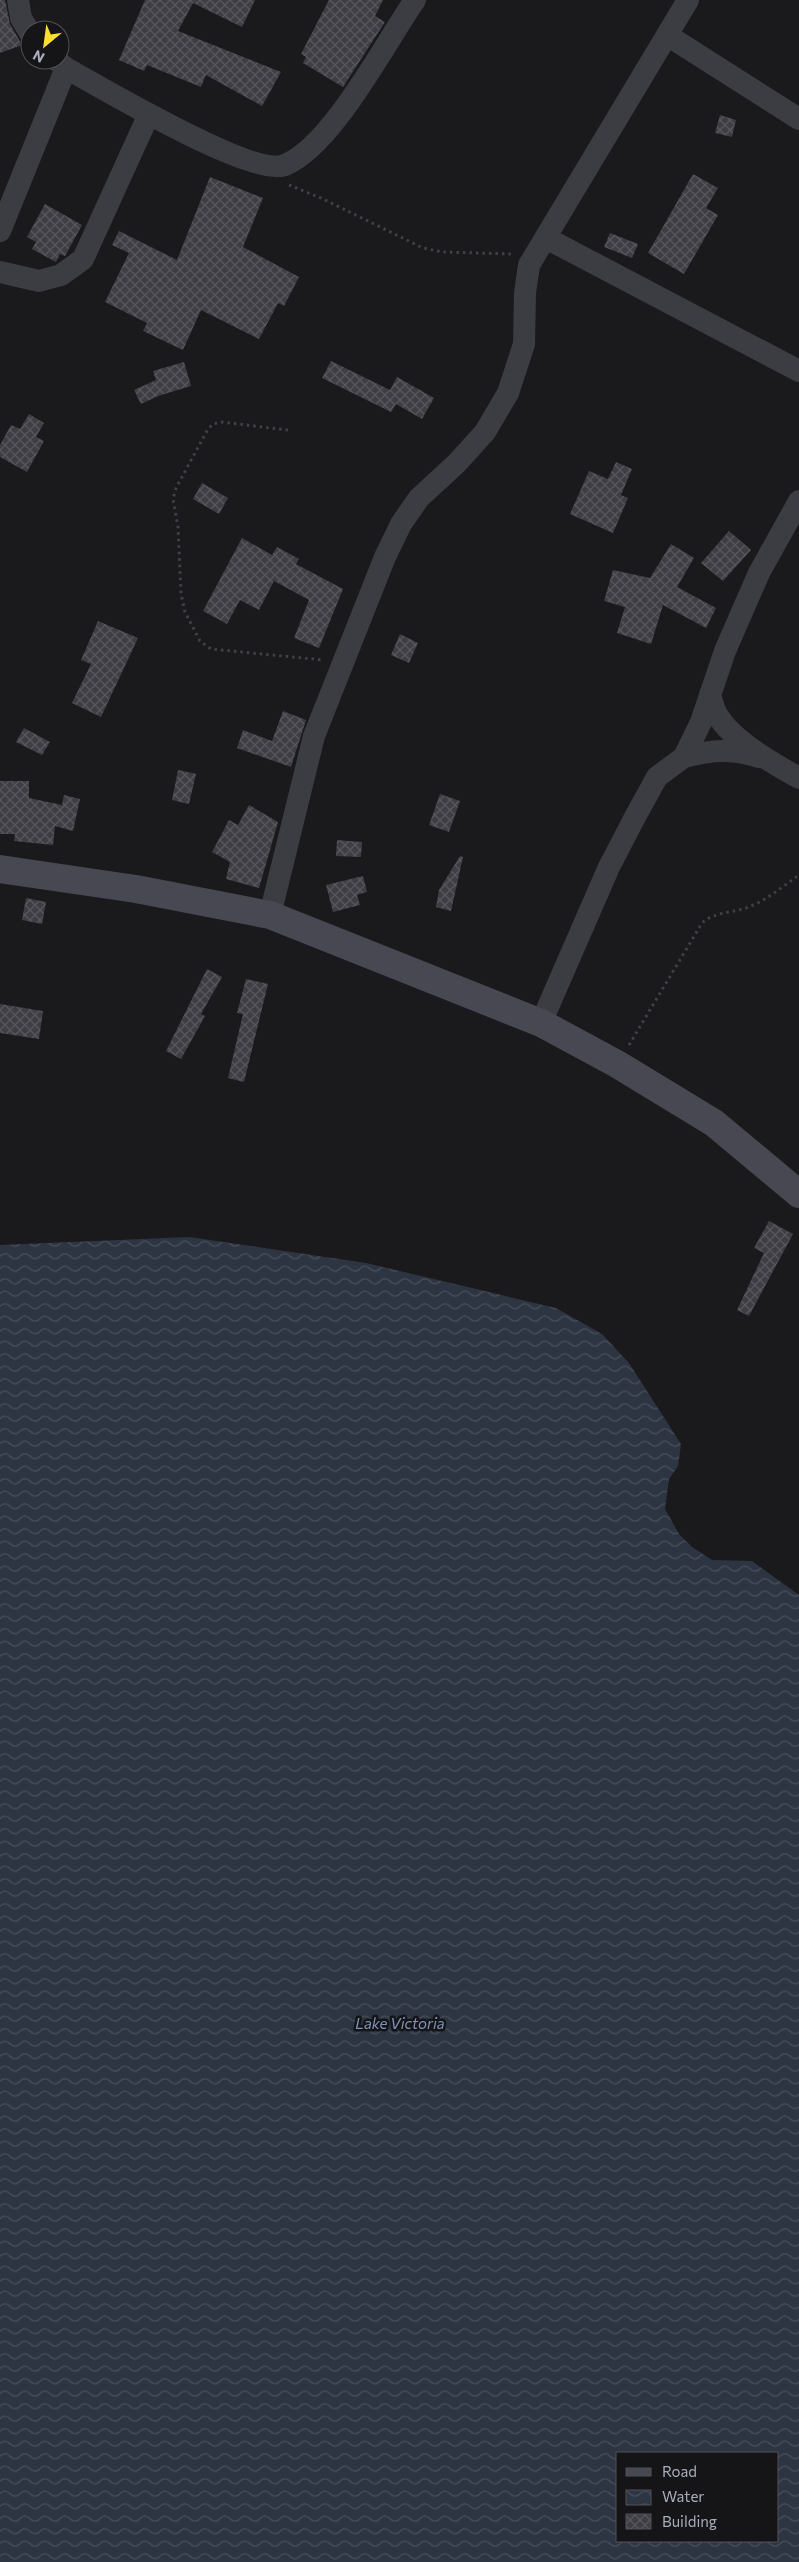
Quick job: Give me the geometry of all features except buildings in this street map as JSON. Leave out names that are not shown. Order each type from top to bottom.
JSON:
[{"type":"street","points":[[18,0],[22,20]]},
{"type":"street","points":[[70,69],[149,114],[242,158],[263,166],[284,166],[304,155],[326,132],[361,84],[415,0]]},
{"type":"street","points":[[270,915],[314,736],[385,557],[401,524],[419,498],[457,463],[485,432],[508,393],[524,344],[529,265],[667,35],[679,3]]},
{"type":"street","points":[[667,35],[799,118]]},
{"type":"street","points":[[0,231],[59,70]]},
{"type":"street","points":[[0,272],[39,281],[61,276],[83,259],[149,114]]},
{"type":"street","points":[[542,244],[799,371]]},
{"type":"street","points":[[684,757],[701,722],[710,694],[759,573],[799,501]]},
{"type":"street","points":[[710,694],[718,716],[742,741],[769,761],[799,778]]},
{"type":"street","points":[[541,1023],[609,867],[657,776],[684,757],[707,751],[739,750],[769,761]]},
{"type":"street","points":[[0,869],[136,890],[270,915],[541,1023],[617,1064],[714,1123],[799,1194]]},
{"type":"path","points":[[282,182],[322,198],[423,248],[442,252],[504,254],[542,244]]},
{"type":"path","points":[[288,430],[216,423],[210,426],[196,449],[174,495],[181,594],[185,612],[200,641],[211,648],[344,662]]},
{"type":"path","points":[[617,1064],[702,923],[713,916],[747,908],[799,875]]},
{"type":"water","name":"Lake Victoria","points":[[189,1237],[366,1263],[556,1308],[602,1334],[629,1363],[681,1444],[678,1466],[669,1479],[665,1509],[679,1534],[692,1547],[712,1560],[752,1561],[799,1595],[799,2562],[0,2562],[0,1245]]}]
